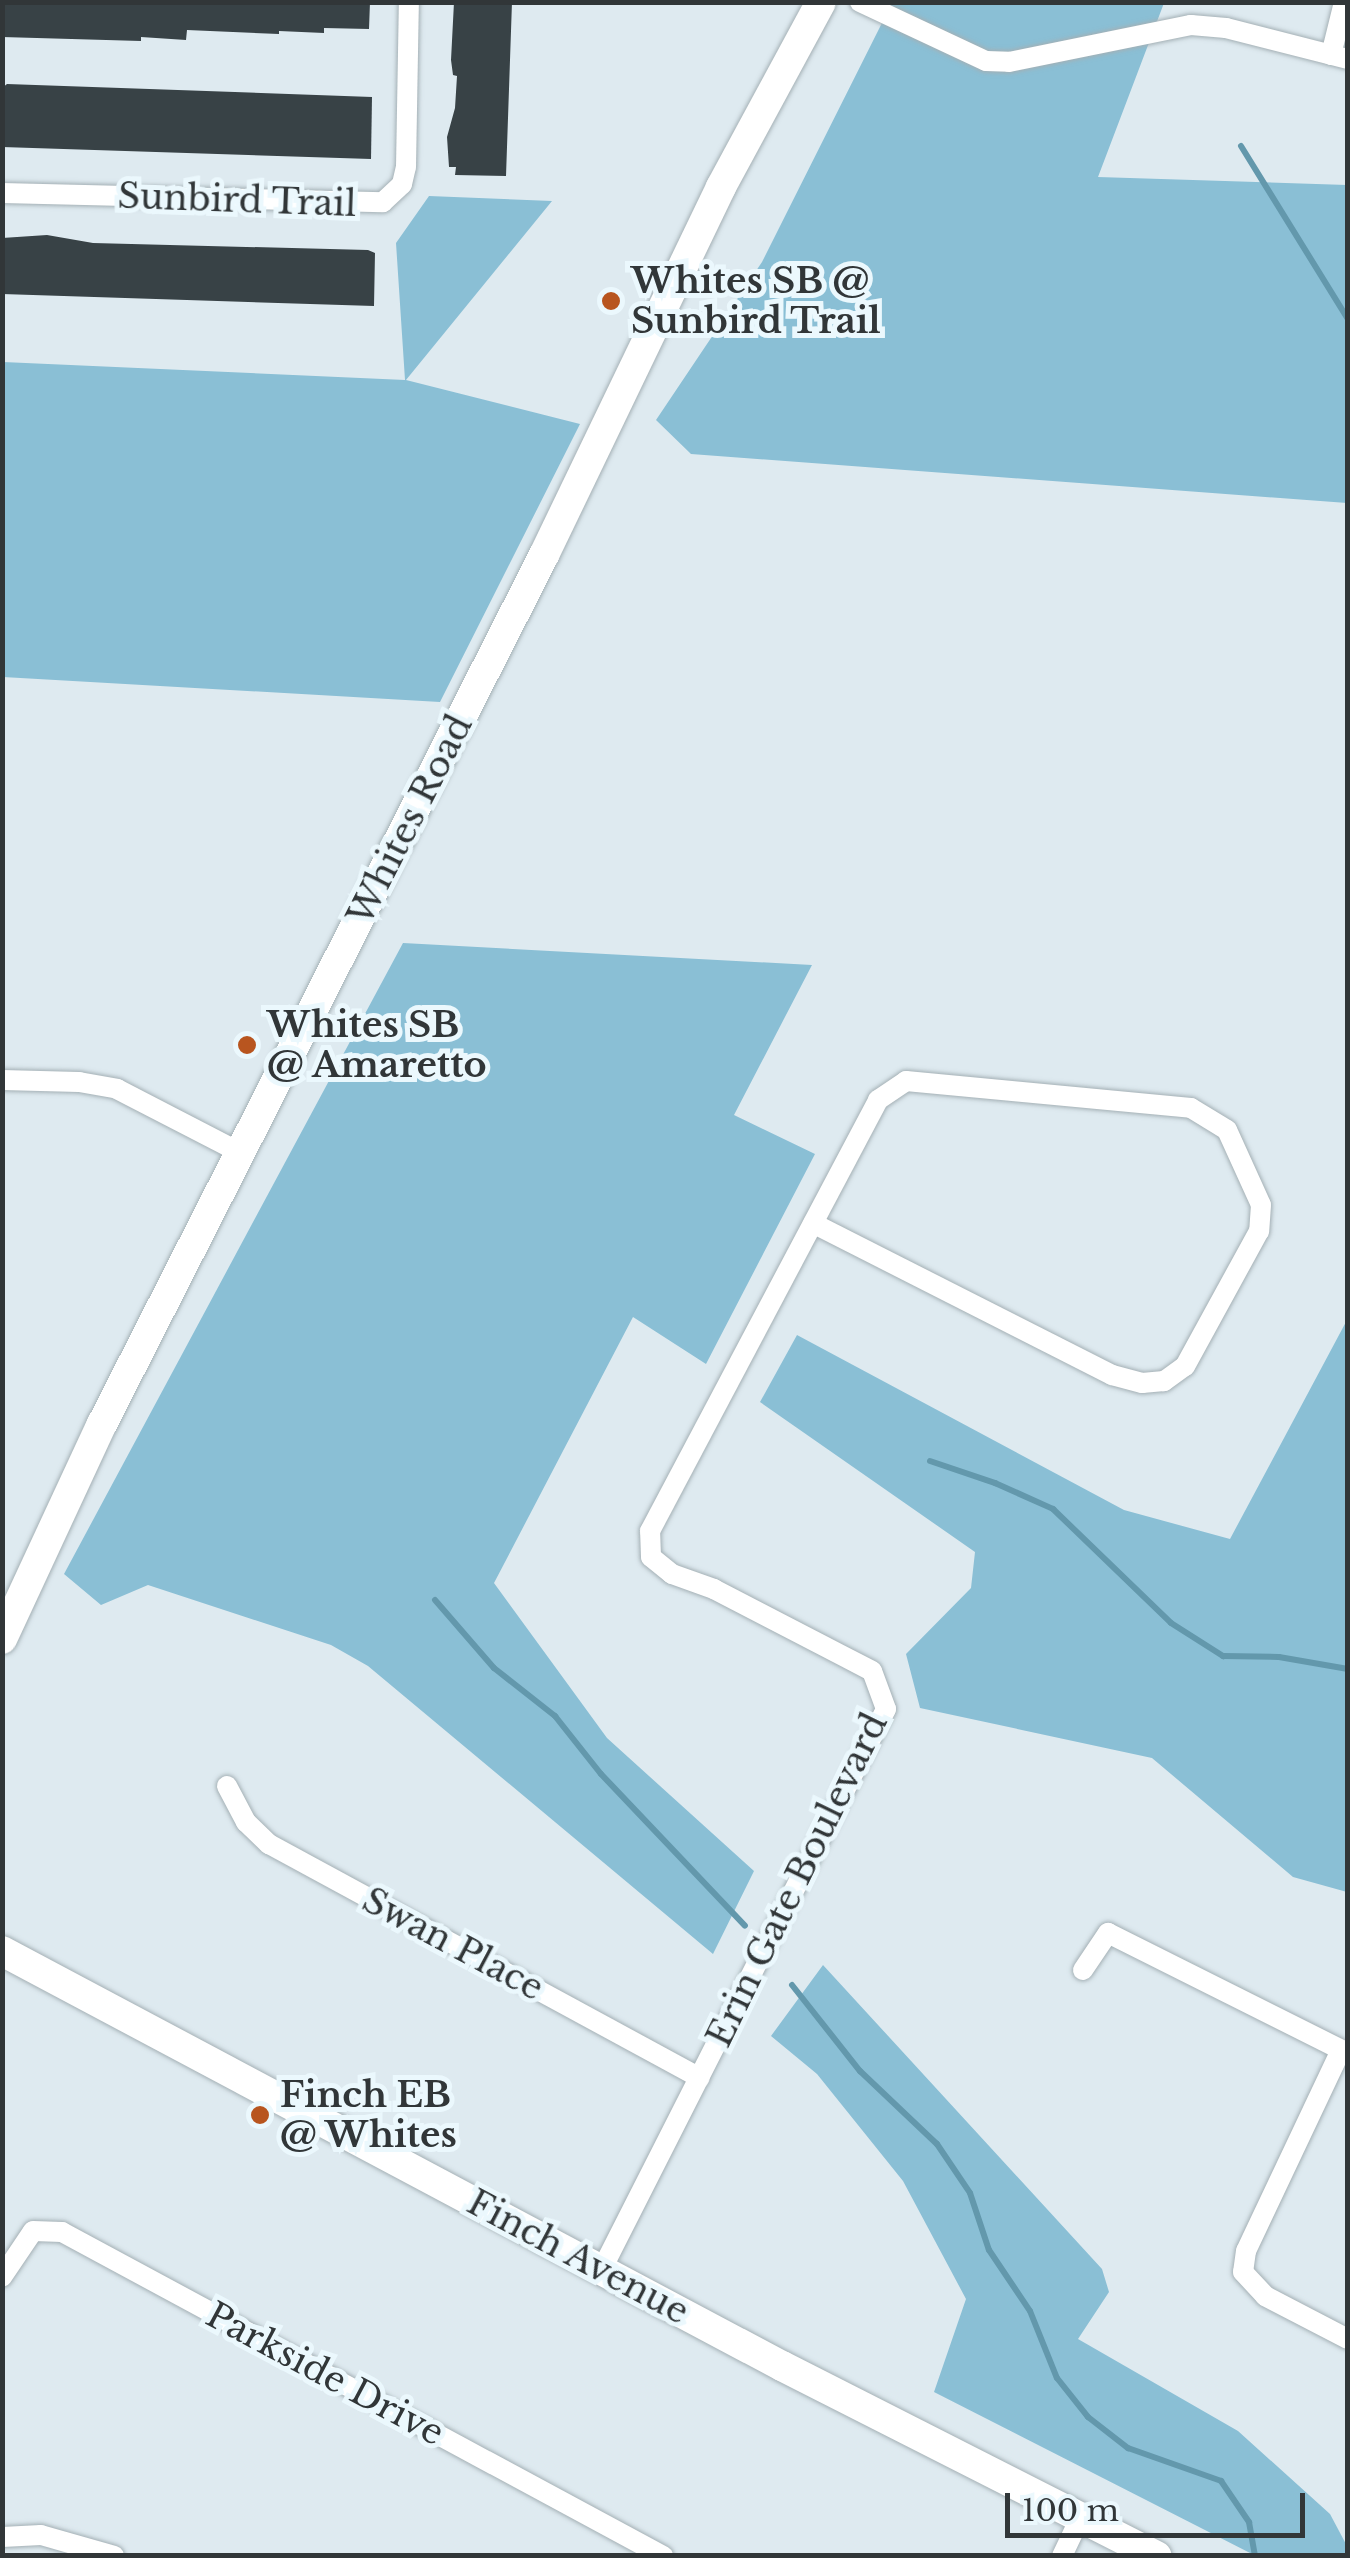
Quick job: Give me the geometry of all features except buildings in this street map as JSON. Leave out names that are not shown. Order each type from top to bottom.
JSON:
[{"type":"main road","name":"Whites Road","points":[[2,1639],[102,1424],[544,555],[721,188],[821,2]]},
{"type":"main road","name":"Finch Avenue","points":[[2,1951],[782,2366],[1157,2556]]},
{"type":"street","name":"Sunbird Trail","points":[[2,193],[383,202],[402,184],[406,168],[409,2]]},
{"type":"street","points":[[860,2],[986,61],[1008,62],[1192,25],[1226,28],[1339,57],[1344,2]]},
{"type":"street","points":[[2,1080],[79,1082],[118,1089],[239,1152]]},
{"type":"street","name":"Erin Gate Boulevard","points":[[602,2268],[886,1709],[872,1672],[714,1590],[672,1574],[651,1557],[650,1531],[878,1100],[906,1081],[1192,1108],[1227,1130],[1262,1204],[1259,1231],[1185,1366],[1164,1381],[1142,1383],[1112,1375],[813,1224]]},
{"type":"street","name":"Swan Place","points":[[227,1786],[246,1822],[269,1844],[700,2078]]},
{"type":"street","points":[[1083,1970],[1108,1933],[1344,2051],[1246,2251],[1243,2272],[1266,2296],[1348,2339]]},
{"type":"street","name":"Parkside Drive","points":[[2,2277],[34,2231],[62,2232],[663,2556]]},
{"type":"street","points":[[1062,2556],[1081,2516]]},
{"type":"street","points":[[2,2537],[41,2535],[114,2556]]},
{"type":"shaded area","points":[[892,3],[1164,3],[1098,177],[1347,185],[1347,503],[691,454],[656,420],[762,262]]},
{"type":"shaded area","points":[[429,196],[552,201],[406,380],[580,424],[440,702],[3,677],[3,362],[405,380],[396,243]]},
{"type":"shaded area","points":[[403,943],[812,965],[734,1115],[815,1154],[706,1364],[633,1317],[494,1583],[607,1738],[754,1871],[713,1954],[368,1666],[331,1645],[148,1585],[101,1605],[64,1574]]},
{"type":"shaded area","points":[[1347,1320],[1347,1892],[1293,1877],[1152,1758],[920,1708],[906,1654],[971,1588],[975,1552],[760,1402],[797,1335],[1124,1510],[1230,1539]]},
{"type":"shaded area","points":[[823,1965],[1102,2269],[1109,2292],[1078,2339],[1238,2431],[1330,2514],[1347,2546],[1347,2555],[1254,2555],[934,2392],[966,2299],[903,2181],[817,2074],[771,2036]]},
{"type":"waterway","points":[[1241,146],[1348,319]]},
{"type":"waterway","points":[[930,1461],[995,1483],[1053,1509],[1171,1623],[1223,1656],[1279,1657],[1348,1669]]},
{"type":"waterway","points":[[435,1600],[494,1668],[555,1716],[601,1774],[745,1926]]},
{"type":"waterway","points":[[792,1985],[860,2071],[937,2144],[970,2193],[989,2250],[1030,2311],[1057,2378],[1088,2417],[1128,2448],[1221,2481],[1249,2522],[1255,2556]]},
{"type":"place","name":"Whites SB @ Sunbird Trail","points":[[611,301]]},
{"type":"place","name":"Whites SB @ Amaretto","points":[[247,1045]]},
{"type":"place","name":"Finch EB @ Whites","points":[[260,2115]]}]
